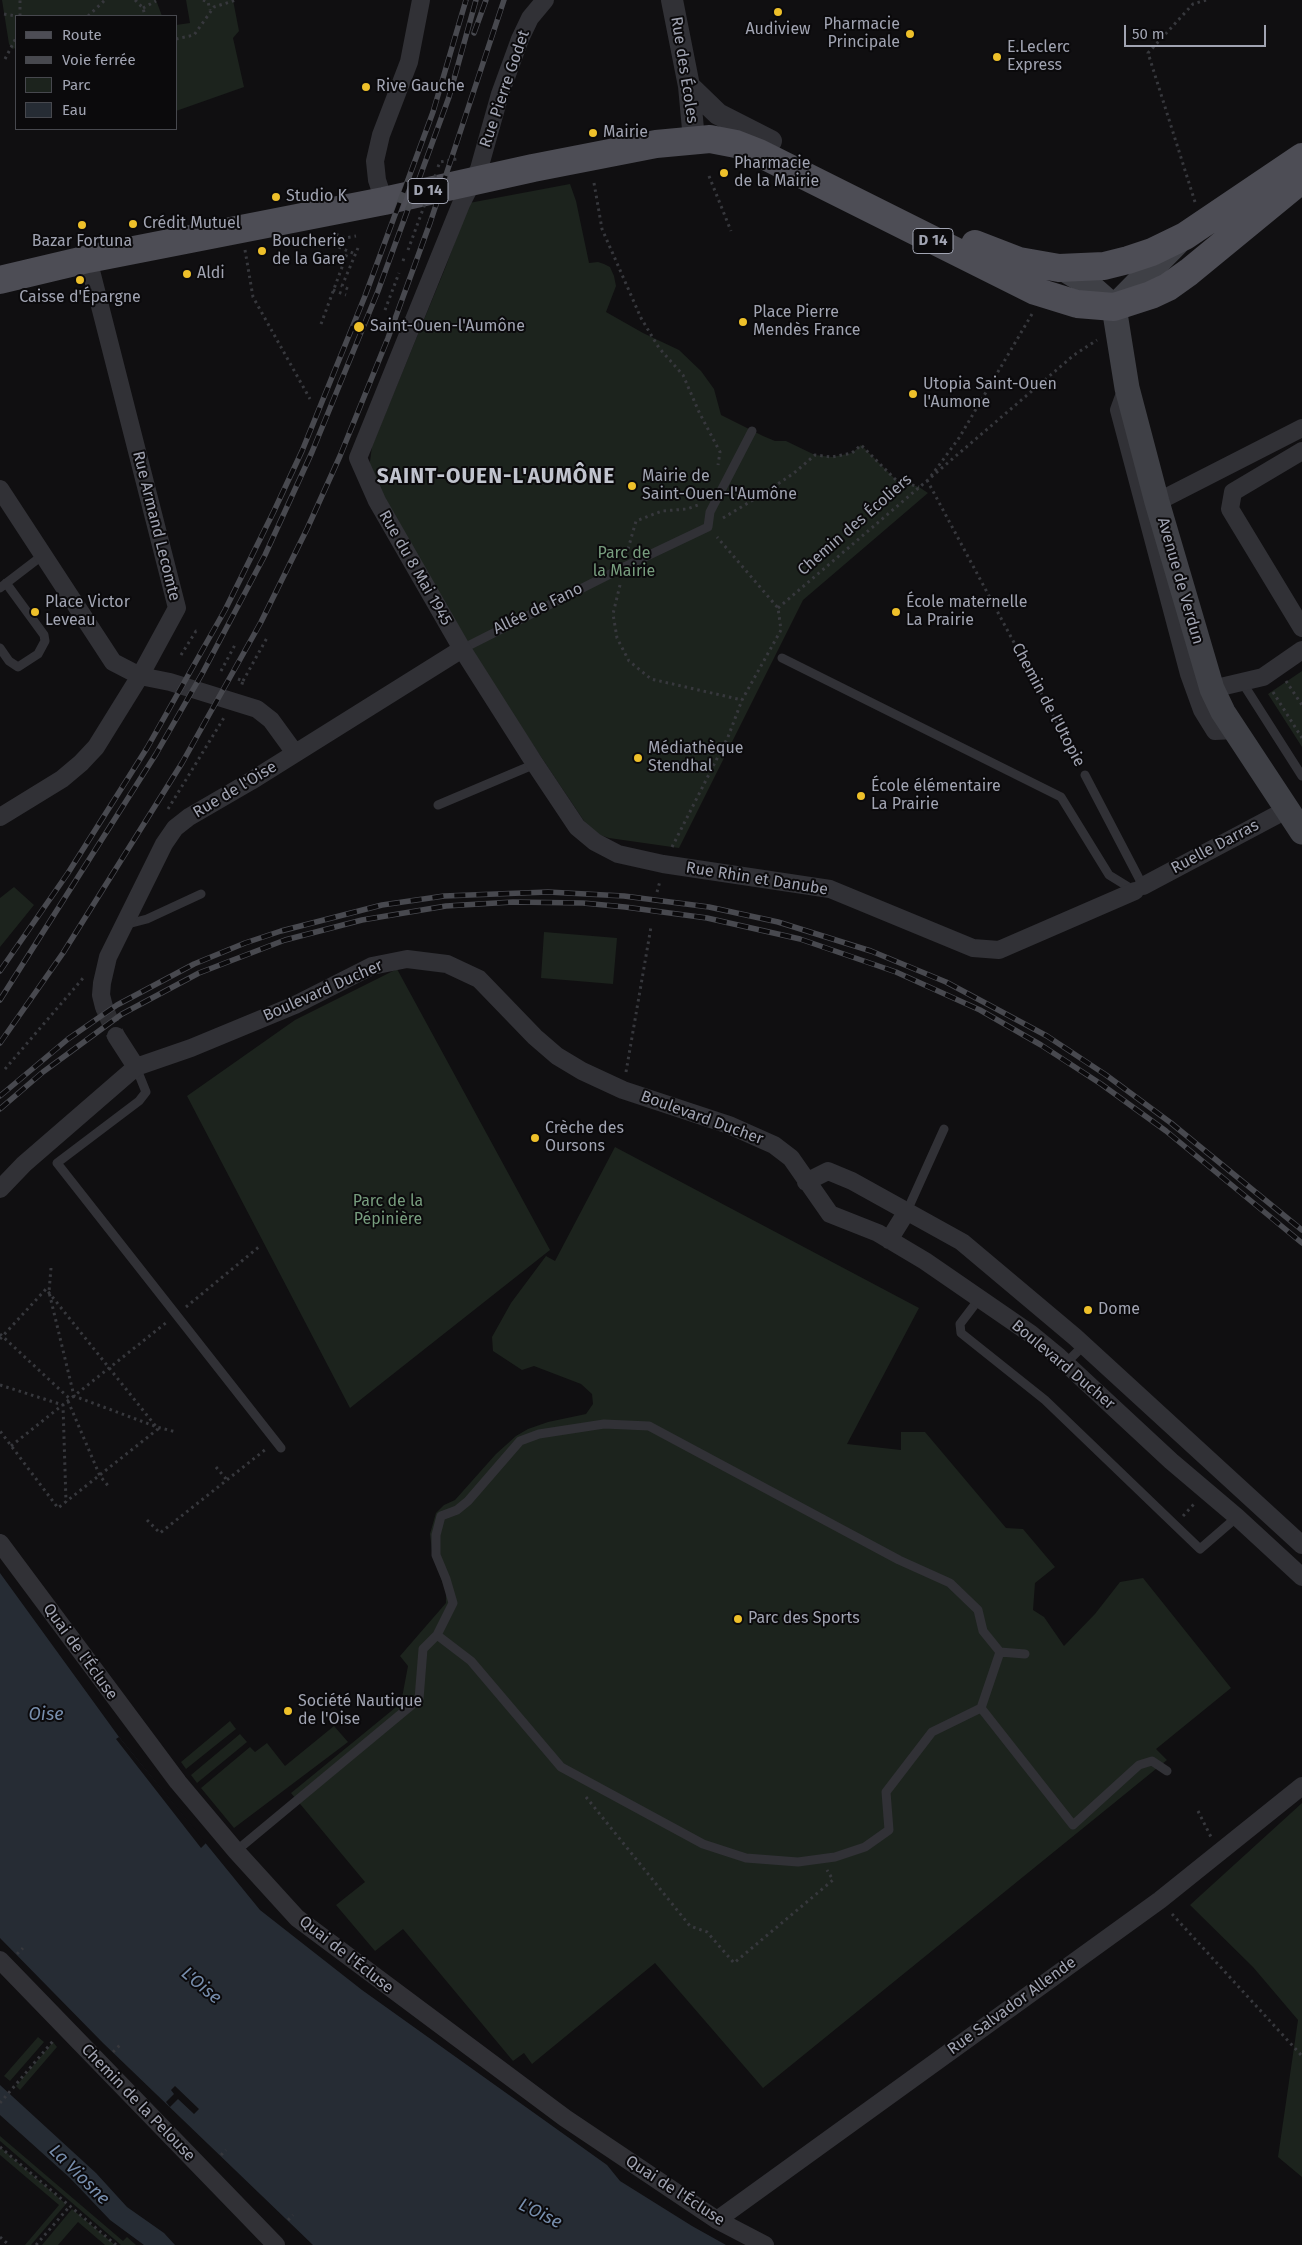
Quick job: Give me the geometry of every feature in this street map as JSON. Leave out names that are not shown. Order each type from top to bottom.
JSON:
[{"type":"main road","name":"D 14","points":[[0,280],[88,259],[384,201],[604,154],[656,144],[702,139],[734,132],[745,133],[771,141],[982,247],[1019,261],[1064,269],[1104,266],[1152,252],[1193,230],[1302,157]]},
{"type":"main road","name":"D 14","points":[[702,139],[736,144],[759,153],[995,272],[1042,293],[1077,304],[1114,307],[1151,295],[1168,287],[1302,179]]},
{"type":"main road","name":"D 14","points":[[1114,307],[1193,230]]},
{"type":"main road","points":[[0,258],[16,266],[40,270]]},
{"type":"main road","points":[[1064,269],[1087,283],[1114,307]]},
{"type":"main road","name":"Avenue de Verdun","points":[[1114,307],[1127,388],[1157,502],[1212,689],[1234,730],[1302,832]]},
{"type":"street","points":[[384,201],[377,180],[375,161],[381,135],[409,62],[421,0]]},
{"type":"street","name":"Rue Pierre Godet","points":[[473,182],[479,169],[500,94],[520,39],[530,18],[545,0]]},
{"type":"street","name":"Rue des Écoles","points":[[672,0],[689,86],[702,139]]},
{"type":"street","points":[[689,86],[718,114],[771,141]]},
{"type":"street","name":"Rue du 8 Mai 1945","points":[[462,649],[377,501],[358,458],[427,285],[461,204],[473,182]]},
{"type":"street","name":"Rue Armand Lecomte","points":[[0,816],[62,779],[82,764],[96,747],[140,676],[177,608],[88,259]]},
{"type":"street","points":[[1127,388],[1118,410],[1189,674],[1202,710],[1215,731],[1234,730]]},
{"type":"street","points":[[1157,502],[1302,428]]},
{"type":"street","points":[[1302,451],[1234,492],[1230,509],[1302,628]]},
{"type":"street","points":[[0,489],[113,662],[140,676],[170,682],[234,701],[263,713],[271,720],[295,753]]},
{"type":"street","name":"Rue de l'Oise","points":[[104,1007],[101,995],[104,970],[124,925],[164,844],[171,834],[189,817],[462,649]]},
{"type":"street","name":"Rue Rhin et Danube","points":[[462,649],[534,764],[577,827],[595,842],[618,854],[663,864],[830,889],[973,948],[999,950],[1139,888]]},
{"type":"street","points":[[1212,689],[1242,682],[1270,672],[1302,650]]},
{"type":"street","name":"Ruelle Darras","points":[[1139,888],[1288,809]]},
{"type":"street","name":"Boulevard Ducher","points":[[136,1066],[191,1048],[295,1005],[372,966],[407,959],[447,964],[479,979],[493,991],[519,1022],[557,1056],[582,1071],[623,1090],[729,1125],[774,1145],[791,1158],[830,1214],[889,1240],[925,1261],[1031,1334],[1066,1363],[1302,1577]]},
{"type":"street","points":[[0,1190],[24,1164],[136,1066],[116,1036]]},
{"type":"street","name":"Boulevard Ducher","points":[[806,1182],[828,1171],[852,1181],[962,1242],[1084,1345],[1302,1545]]},
{"type":"street","points":[[889,1240],[907,1211]]},
{"type":"street","name":"Quai de l'Écluse","points":[[0,1544],[166,1767],[236,1850],[297,1918],[565,2118],[717,2220],[765,2245]]},
{"type":"street","name":"Rue Salvador Allende","points":[[717,2220],[1160,1900],[1302,1786]]},
{"type":"street","name":"Chemin de la Pelouse","points":[[8,1957],[65,2027],[276,2245]]},
{"type":"lane","points":[[708,527],[710,512],[752,430]]},
{"type":"lane","name":"Allée de Fano","points":[[462,649],[708,527]]},
{"type":"lane","points":[[0,648],[9,660],[18,666],[38,654],[45,641],[44,634],[3,585],[43,554]]},
{"type":"lane","points":[[782,658],[1061,797],[1109,874],[1139,888]]},
{"type":"lane","points":[[1242,682],[1302,776]]},
{"type":"lane","points":[[438,805],[534,764]]},
{"type":"lane","name":"Chemin de l'Utopie","points":[[1086,775],[1139,888]]},
{"type":"lane","points":[[124,925],[147,919],[200,894]]},
{"type":"lane","points":[[136,1066],[146,1092],[139,1101],[57,1163],[279,1444]]},
{"type":"lane","points":[[907,1211],[944,1129]]},
{"type":"lane","points":[[979,1299],[960,1324],[961,1333],[1045,1400],[1176,1523],[1200,1549],[1237,1517]]},
{"type":"lane","points":[[1066,1363],[1084,1345]]},
{"type":"lane","points":[[236,1850],[420,1699],[423,1649],[437,1636],[453,1603],[446,1578],[436,1555],[436,1535],[441,1516],[456,1510],[468,1501],[520,1441],[539,1434],[604,1424],[649,1426],[899,1560],[950,1583],[978,1610],[983,1631],[1000,1652],[1025,1654]]},
{"type":"lane","points":[[437,1636],[471,1661],[561,1767],[702,1844],[746,1858],[798,1862],[835,1857],[865,1847],[889,1830],[886,1792],[907,1762],[932,1732],[981,1708],[1000,1652]]},
{"type":"lane","points":[[981,1708],[1073,1825],[1139,1765],[1152,1761],[1167,1771]]},
{"type":"path","points":[[18,15],[20,0]]},
{"type":"path","points":[[89,15],[105,0]]},
{"type":"path","points":[[135,0],[142,8],[145,15]]},
{"type":"path","points":[[203,0],[219,4],[236,0]]},
{"type":"path","points":[[1193,230],[1148,53],[1193,2],[1206,0]]},
{"type":"path","points":[[142,8],[156,1]]},
{"type":"path","points":[[208,2],[211,8],[210,13]]},
{"type":"path","points":[[178,39],[189,38],[194,35],[219,4]]},
{"type":"path","points":[[4,14],[15,16]]},
{"type":"path","points":[[5,60],[15,40]]},
{"type":"path","points":[[440,162],[458,159]]},
{"type":"path","points":[[408,250],[436,170]]},
{"type":"path","points":[[709,176],[731,231]]},
{"type":"path","points":[[594,183],[602,229],[641,318],[659,348],[683,375],[699,412],[720,452],[717,467]]},
{"type":"path","points":[[241,228],[253,297],[310,399]]},
{"type":"path","points":[[345,238],[356,236]]},
{"type":"path","points":[[332,237],[329,243],[355,254]]},
{"type":"path","points":[[348,289],[342,286],[358,248]]},
{"type":"path","points":[[321,324],[348,251]]},
{"type":"path","points":[[385,310],[399,273]]},
{"type":"path","points":[[333,290],[346,295]]},
{"type":"path","points":[[927,480],[959,438],[1036,308],[1042,293]]},
{"type":"path","name":"Chemin des Écoliers","points":[[778,608],[1074,355]]},
{"type":"path","points":[[663,864],[728,737],[742,700],[780,630],[778,608],[708,527],[764,494],[794,473],[815,455],[832,457],[852,453],[860,445],[896,480],[919,486]]},
{"type":"path","name":"Chemin de l'Utopie","points":[[927,480],[1086,775]]},
{"type":"path","points":[[706,503],[687,509],[662,511],[636,521],[613,614],[617,638],[629,661],[651,679],[742,700]]},
{"type":"path","points":[[181,655],[196,630],[200,632]]},
{"type":"path","points":[[243,681],[268,636]]},
{"type":"path","points":[[221,671],[236,643]]},
{"type":"path","points":[[1270,672],[1302,706]]},
{"type":"path","points":[[1270,672],[1302,738]]},
{"type":"path","points":[[171,834],[165,814],[234,701]]},
{"type":"path","points":[[623,1090],[650,927]]},
{"type":"path","points":[[5,1069],[83,977],[90,972],[104,970]]},
{"type":"path","points":[[11,1446],[260,1246]]},
{"type":"path","points":[[51,1268],[49,1292],[71,1399],[100,1476],[110,1488]]},
{"type":"path","points":[[0,1431],[58,1508],[158,1430],[156,1427],[49,1292],[46,1289],[1,1336],[71,1399],[156,1427],[176,1432]]},
{"type":"path","points":[[0,1385],[63,1405]]},
{"type":"path","points":[[63,1405],[66,1502]]},
{"type":"path","points":[[147,1520],[160,1533],[227,1480],[279,1444]]},
{"type":"path","points":[[216,1467],[227,1480]]},
{"type":"path","points":[[1176,1523],[1206,1491]]},
{"type":"path","points":[[561,1767],[690,1926],[706,1932],[734,1963],[833,1880],[820,1859]]},
{"type":"path","points":[[1198,1810],[1219,1852]]},
{"type":"path","points":[[1160,1900],[1302,2056]]},
{"type":"path","points":[[8,1957],[23,1948]]},
{"type":"path","points":[[0,2103],[65,2027]]},
{"type":"path","points":[[113,2052],[120,2045]]},
{"type":"path","points":[[0,2147],[116,2245]]},
{"type":"path","points":[[221,2155],[226,2150]]},
{"type":"path","points":[[36,2245],[70,2206]]},
{"type":"path","points":[[288,2220],[293,2215]]},
{"type":"path","points":[[0,2238],[9,2245]]},
{"type":"green space","points":[[2,0],[156,0],[162,15],[15,15],[15,48],[12,49],[9,44]]},
{"type":"green space","points":[[186,0],[233,0],[239,31],[233,38],[244,87],[178,110],[178,25],[190,23]]},
{"type":"green space","name":"Parc de la Mairie","points":[[570,184],[576,201],[589,263],[598,262],[610,267],[614,276],[616,286],[606,312],[643,333],[679,350],[701,371],[714,389],[721,415],[763,436],[775,441],[786,441],[815,455],[832,457],[852,453],[861,445],[896,480],[919,487],[928,493],[803,600],[679,848],[609,838],[600,835],[586,824],[468,648],[369,469],[372,446],[446,266],[469,203]]},
{"type":"green space","points":[[1302,671],[1302,747],[1268,694]]},
{"type":"green space","points":[[14,887],[34,905],[0,947],[0,898]]},
{"type":"green space","points":[[544,932],[617,938],[613,984],[541,978]]},
{"type":"green space","name":"Parc de la Pépinière","points":[[397,969],[550,1250],[350,1408],[187,1096],[295,1020]]},
{"type":"green space","name":"Parc des Sports","points":[[615,1147],[919,1308],[847,1444],[901,1450],[901,1432],[925,1432],[1006,1528],[1023,1529],[1055,1567],[1035,1583],[1033,1610],[1044,1617],[1064,1646],[1095,1614],[1120,1582],[1143,1578],[1231,1688],[1156,1749],[1167,1760],[763,2088],[655,1963],[532,2064],[524,2053],[513,2061],[403,1929],[375,1951],[336,1905],[365,1882],[291,1793],[401,1703],[408,1666],[400,1656],[446,1603],[446,1593],[432,1551],[430,1534],[436,1513],[444,1505],[455,1500],[496,1454],[516,1436],[528,1429],[548,1422],[586,1414],[593,1404],[592,1394],[581,1384],[534,1366],[522,1370],[493,1351],[492,1337],[511,1303],[546,1256],[555,1261]]},
{"type":"green space","points":[[230,1721],[236,1729],[186,1769],[181,1762]]},
{"type":"green space","points":[[334,1726],[348,1742],[234,1828],[201,1788],[250,1747],[255,1752],[267,1743],[285,1766]]},
{"type":"green space","points":[[240,1734],[247,1742],[197,1783],[191,1775]]},
{"type":"green space","points":[[1302,1803],[1302,2177],[1278,2157],[1298,2020],[1253,1967],[1190,1905]]},
{"type":"green space","points":[[38,2037],[44,2042],[10,2081],[4,2076]]},
{"type":"green space","points":[[53,2042],[57,2047],[20,2090],[16,2086]]},
{"type":"green space","points":[[0,2136],[123,2241],[127,2237],[136,2245],[121,2245],[0,2141]]},
{"type":"green space","points":[[0,2147],[66,2204],[31,2245],[25,2245],[59,2205],[0,2155]]},
{"type":"green space","points":[[72,2209],[115,2245],[105,2245],[78,2222],[58,2245],[42,2245]]},
{"type":"water","points":[[0,1573],[119,1737],[260,1910],[362,1990],[607,2165],[620,2181],[726,2245],[313,2245],[103,2043],[0,1938]]},
{"type":"water","name":"La Viosne","points":[[0,2085],[96,2173],[127,2207],[164,2233],[175,2245],[144,2245],[110,2220],[70,2178],[0,2115]]},
{"type":"pier","points":[[119,1737],[206,1843],[201,1848],[116,1739]]},
{"type":"pier","points":[[175,2086],[199,2109],[194,2114],[178,2099],[170,2107],[166,2102],[174,2094],[171,2090]]},
{"type":"tunnel","points":[[104,1007],[116,1036]]},
{"type":"railway","points":[[0,971],[68,873],[147,748],[225,610],[274,511],[302,451],[365,296],[433,112],[466,0]]},
{"type":"railway","points":[[0,1000],[156,754],[202,674],[265,555],[312,452],[378,291],[449,97],[476,0]]},
{"type":"railway","points":[[474,33],[486,0]]},
{"type":"railway","points":[[0,1043],[63,953],[182,763],[261,622],[307,529],[340,456],[388,338],[430,223],[504,0]]},
{"type":"railway","points":[[0,1096],[68,1039],[117,1005],[194,964],[245,943],[281,931],[382,905],[444,896],[548,892],[624,896],[709,907],[778,922],[871,951],[946,982],[1047,1036],[1106,1075],[1171,1123],[1302,1230]]},
{"type":"railway","points":[[0,1109],[43,1072],[122,1014],[199,973],[285,940],[362,920],[446,906],[513,902],[583,903],[625,907],[707,918],[800,939],[896,972],[980,1010],[1041,1045],[1101,1084],[1166,1131],[1302,1243]]},
{"type":"place","name":"Audiview","points":[[778,12]]},
{"type":"place","name":"Pharmacie Principale","points":[[910,34]]},
{"type":"place","name":"E.Leclerc Express","points":[[997,57]]},
{"type":"place","name":"Rive Gauche","points":[[366,87]]},
{"type":"place","name":"Mairie","points":[[593,133]]},
{"type":"place","name":"Pharmacie de la Mairie","points":[[724,173]]},
{"type":"place","name":"Studio K","points":[[276,197]]},
{"type":"place","name":"Crédit Mutuel","points":[[133,224]]},
{"type":"place","name":"Bazar Fortuna","points":[[82,225]]},
{"type":"place","name":"Boucherie de la Gare","points":[[262,251]]},
{"type":"place","name":"Aldi","points":[[187,274]]},
{"type":"place","name":"Caisse d'Épargne","points":[[80,280]]},
{"type":"place","name":"Place Pierre Mendès France","points":[[743,322]]},
{"type":"place","name":"Saint-Ouen-l'Aumône","points":[[359,327]]},
{"type":"place","name":"Utopia Saint-Ouen l'Aumone","points":[[913,394]]},
{"type":"place","name":"Mairie de Saint-Ouen-l'Aumône","points":[[632,486]]},
{"type":"place","name":"Place Victor Leveau","points":[[35,612]]},
{"type":"place","name":"École maternelle La Prairie","points":[[896,612]]},
{"type":"place","name":"Médiathèque Stendhal","points":[[638,758]]},
{"type":"place","name":"École élémentaire La Prairie","points":[[861,796]]},
{"type":"place","name":"Crèche des Oursons","points":[[535,1138]]},
{"type":"place","name":"Dome","points":[[1088,1310]]},
{"type":"place","name":"Parc des Sports","points":[[738,1619]]},
{"type":"place","name":"Société Nautique de l'Oise","points":[[288,1711]]},
{"type":"district","name":"SAINT-OUEN-L'AUMÔNE","points":[[496,477]]},
{"type":"water label","name":"Oise","points":[[46,1715]]},
{"type":"water label","name":"L'Oise","points":[[201,1986]]},
{"type":"water label","name":"L'Oise","points":[[540,2214]]}]
